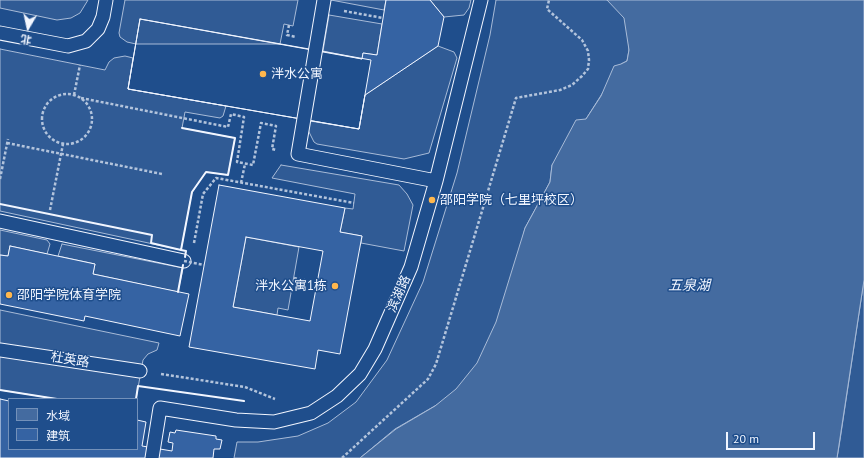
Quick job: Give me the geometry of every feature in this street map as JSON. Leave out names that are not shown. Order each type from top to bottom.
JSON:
[{"type":"lane","points":[[0,33],[68,46],[86,41],[98,29],[103,17],[106,0]]},
{"type":"lane","points":[[324,0],[298,154],[436,181]]},
{"type":"lane","name":"滨湖路","points":[[152,458],[160,408],[236,420],[274,422],[311,413],[337,396],[360,374],[375,349],[411,268],[436,181],[481,0]]},
{"type":"lane","points":[[0,221],[189,260]]},
{"type":"lane","name":"杜英路","points":[[0,350],[140,371]]},
{"type":"path","points":[[342,458],[418,389],[428,379],[433,369],[516,98],[560,90],[572,85],[588,69],[588,50],[582,40],[547,9],[549,0]]},
{"type":"path","points":[[74,95],[86,41]]},
{"type":"path","points":[[81,98],[87,104],[91,112],[92,120],[90,129],[86,136],[80,141],[72,144],[63,144],[55,141],[49,136],[45,129],[41,113],[51,101],[58,96],[66,94],[228,127],[231,114],[244,117],[237,162],[253,165],[260,123],[276,126],[272,149]]},
{"type":"path","points":[[0,179],[8,139]]},
{"type":"path","points":[[7,143],[162,174]]},
{"type":"path","points":[[46,231],[63,144]]},
{"type":"path","points":[[241,183],[245,164]]},
{"type":"path","points":[[193,248],[203,194],[216,178],[354,203]]},
{"type":"path","points":[[189,260],[204,265]]},
{"type":"path","points":[[294,278],[313,282]]},
{"type":"path","points":[[140,371],[245,387]]},
{"type":"shaded area","points":[[0,0],[88,0],[80,13],[71,18],[57,20],[0,8]]},
{"type":"shaded area","points":[[125,0],[298,0],[293,26],[284,24],[280,44],[136,44],[127,42],[120,37],[119,33]]},
{"type":"shaded area","points":[[331,0],[386,0],[384,10]]},
{"type":"shaded area","points":[[430,0],[471,0],[469,8],[464,15],[444,17]]},
{"type":"shaded area","points":[[496,0],[625,0],[629,50],[627,61],[621,64],[586,119],[552,165],[550,182],[525,228],[490,374],[395,429],[360,458],[234,458],[237,442],[258,442],[298,436],[328,423],[356,402],[387,360],[423,282],[457,173],[490,35]]},
{"type":"shaded area","points":[[329,15],[382,24],[377,55],[363,53],[362,59],[323,51]]},
{"type":"shaded area","points":[[438,46],[454,52],[457,58],[429,153],[404,159],[317,144],[314,142],[308,130],[310,121],[359,129],[365,95]]},
{"type":"shaded area","points":[[0,49],[105,70],[109,62],[114,58],[125,56],[133,58],[128,89],[226,106],[223,116],[220,118],[185,112],[182,128],[235,138],[228,175],[206,172],[192,192],[181,250],[0,211]]},
{"type":"shaded area","points":[[281,165],[399,185],[407,194],[413,205],[404,251],[361,243],[362,236],[340,232],[345,208],[353,209],[355,194],[272,178]]},
{"type":"shaded area","points":[[0,230],[47,240],[50,244],[47,254],[10,246],[8,256],[0,255]]},
{"type":"shaded area","points":[[246,237],[299,247],[288,310],[278,308],[277,315],[233,307]]},
{"type":"shaded area","points":[[62,244],[183,268],[178,292],[93,274],[95,264],[58,256]]},
{"type":"shaded area","points":[[864,280],[864,458],[837,458],[840,440]]},
{"type":"shaded area","points":[[0,310],[159,343],[157,350],[148,354],[143,360],[136,398],[51,398],[0,390]]},
{"type":"water","name":"五泉湖","points":[[607,0],[864,0],[864,280],[837,458],[360,458],[396,429],[435,406],[456,389],[477,363],[496,322],[525,228],[550,182],[552,165],[576,120],[586,119],[601,96],[614,66],[627,61],[629,50],[624,18]]},
{"type":"building","name":"泮水公寓","points":[[386,0],[430,0],[444,17],[438,46],[365,95],[359,129],[128,89],[140,19],[362,59],[363,53],[377,55]]},
{"type":"building","name":"泮水公寓","points":[[140,19],[371,60],[359,129],[128,89]]},
{"type":"building","name":"泮水公寓1栋","points":[[219,185],[345,208],[340,232],[362,236],[340,354],[318,350],[315,369],[189,347]],"holes":[[[246,237],[323,251],[310,321],[233,307]]]},
{"type":"building","points":[[10,246],[95,264],[93,274],[189,294],[180,336],[85,316],[84,321],[0,304],[0,255],[8,256]]},
{"type":"building","points":[[0,399],[8,401],[8,450],[138,450],[138,420],[146,422],[142,446],[172,451],[173,443],[168,442],[170,432],[175,433],[176,430],[216,436],[216,439],[222,440],[220,449],[214,449],[213,458],[0,458]]},
{"type":"wall","points":[[182,128],[235,138],[228,175],[206,172],[192,192],[181,250],[186,251],[185,257]]},
{"type":"wall","points":[[0,204],[152,235],[151,243],[181,250]]},
{"type":"wall","points":[[178,292],[183,265]]},
{"type":"wall","points":[[136,398],[138,386],[244,401]]},
{"type":"wall","points":[[0,390],[51,398]]},
{"type":"place","name":"泮水公寓","points":[[263,74]]},
{"type":"place","name":"邵阳学院（七里坪校区）","points":[[432,200]]},
{"type":"place","name":"泮水公寓1栋","points":[[335,286]]},
{"type":"place","name":"邵阳学院体育学院","points":[[9,295]]}]
